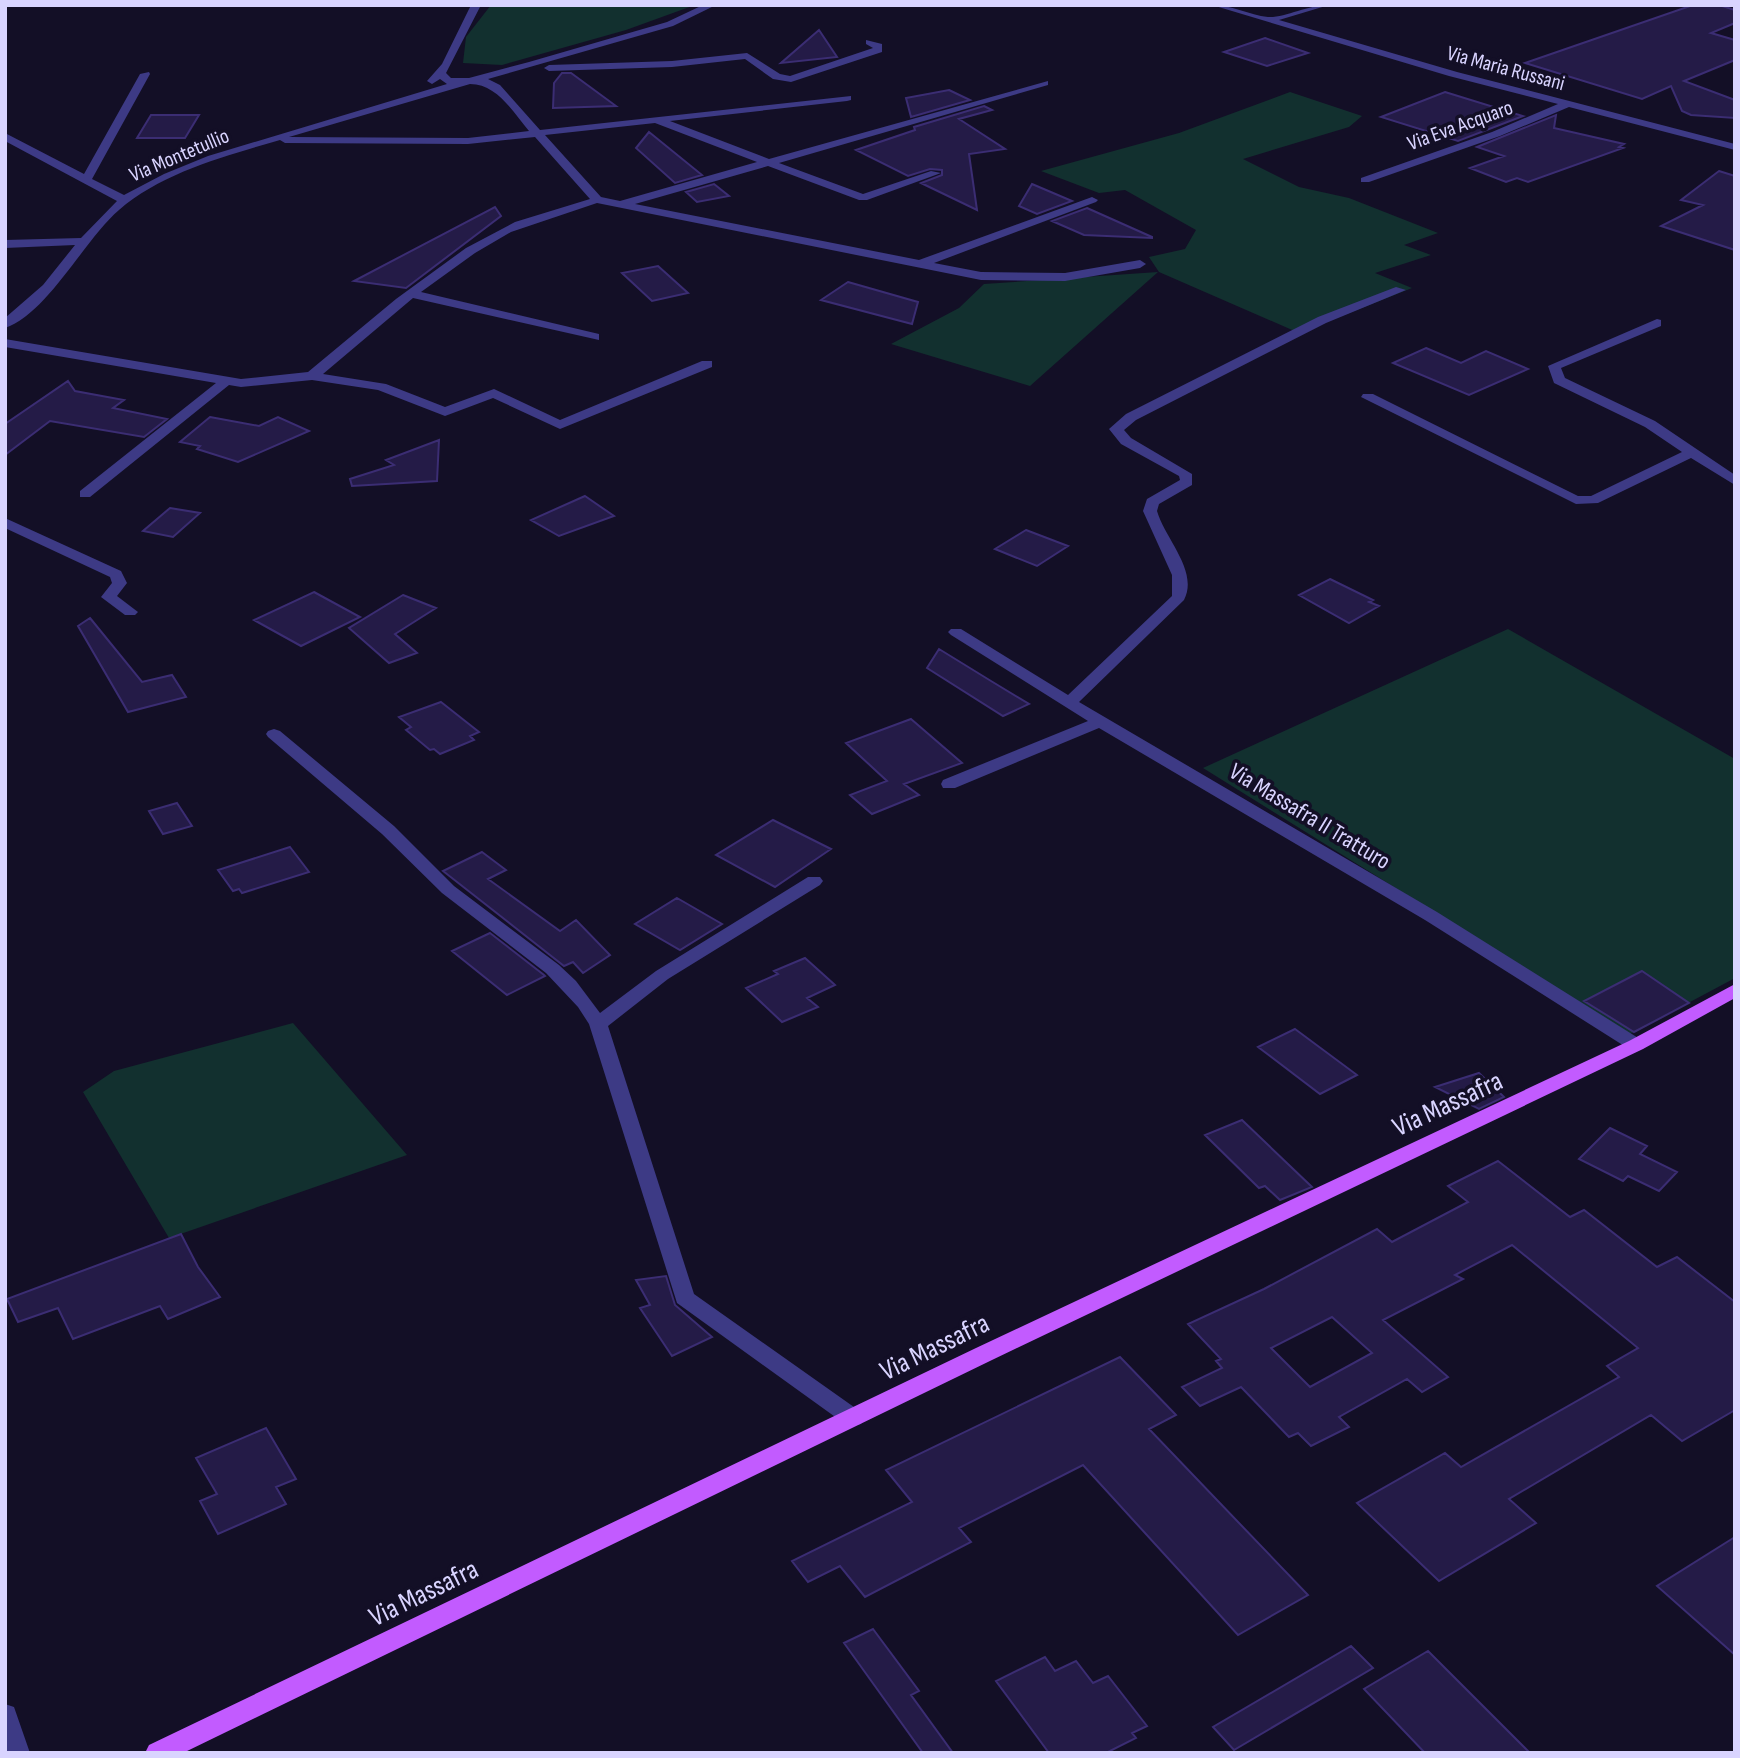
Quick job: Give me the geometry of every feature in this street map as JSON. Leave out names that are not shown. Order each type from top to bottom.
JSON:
[{"type":"main road","name":"Via Massafra","points":[[158,1753],[1636,1045],[1735,990]]},
{"type":"street","points":[[375,107],[413,92],[441,74],[451,60],[464,23],[476,5]]},
{"type":"street","points":[[375,107],[472,82],[670,24],[711,5]]},
{"type":"street","name":"Via Maria Russani","points":[[1217,5],[1453,74],[1735,147]]},
{"type":"street","points":[[1269,20],[1324,5]]},
{"type":"street","points":[[441,74],[672,64],[747,56],[777,77],[791,79],[878,50],[878,46],[870,42]]},
{"type":"street","points":[[451,60],[453,65],[467,70],[505,72]]},
{"type":"street","points":[[496,87],[495,82],[505,72]]},
{"type":"street","points":[[86,180],[145,74]]},
{"type":"street","points":[[441,74],[448,81],[491,83],[496,87],[597,200]]},
{"type":"street","points":[[620,205],[768,160],[1044,83]]},
{"type":"street","points":[[267,140],[468,141],[847,98]]},
{"type":"street","name":"Via Eva Acquaro","points":[[1366,180],[1496,134],[1568,104]]},
{"type":"street","name":"Via Montetullio","points":[[5,324],[33,302],[59,274],[82,241],[124,200],[188,167],[375,107]]},
{"type":"street","points":[[654,119],[863,198],[935,173]]},
{"type":"street","points":[[5,135],[124,200]]},
{"type":"street","points":[[312,376],[413,294],[495,236],[528,220],[597,200],[981,276],[1065,277],[1140,264]]},
{"type":"street","points":[[917,265],[1092,200]]},
{"type":"street","points":[[5,244],[82,241]]},
{"type":"street","points":[[1069,703],[1179,597],[1182,590],[1181,575],[1150,511],[1152,502],[1187,482],[1185,474],[1126,441],[1116,429],[1130,417],[1322,320],[1400,290]]},
{"type":"street","points":[[413,294],[595,337]]},
{"type":"street","points":[[1657,323],[1554,366],[1559,380],[1650,424],[1735,481]]},
{"type":"street","points":[[5,343],[241,383],[312,376],[381,387],[445,412],[494,393],[560,425],[707,364]]},
{"type":"street","points":[[85,494],[226,381]]},
{"type":"street","points":[[1368,397],[1576,500],[1593,500],[1692,452]]},
{"type":"street","points":[[5,522],[116,574],[120,583],[108,597],[130,612]]},
{"type":"street","name":"Via Massafra II Tratturo","points":[[956,632],[1069,703],[1431,916],[1636,1045]]},
{"type":"street","points":[[948,785],[1101,721]]},
{"type":"street","points":[[274,734],[387,829],[456,896],[548,963],[584,999],[598,1024],[685,1298],[853,1418]]},
{"type":"street","points":[[598,1024],[662,975],[814,881]]},
{"type":"street","points":[[5,1714],[17,1753]]},
{"type":"green space","points":[[491,5],[695,5],[626,30],[502,65],[463,63],[466,37]]},
{"type":"green space","points":[[1290,92],[1362,116],[1349,127],[1243,159],[1299,187],[1349,198],[1438,233],[1404,245],[1431,255],[1375,273],[1412,288],[1299,333],[1159,272],[1149,257],[1185,249],[1196,230],[1125,190],[1099,193],[1041,171],[1179,133]]},
{"type":"green space","points":[[1158,272],[1030,386],[891,344],[959,308],[984,284]]},
{"type":"green space","points":[[1508,629],[1735,759],[1735,978],[1630,1034],[1203,768]]},
{"type":"green space","points":[[293,1023],[407,1155],[169,1238],[83,1092],[114,1071]]},
{"type":"building","points":[[1693,5],[1719,5],[1735,10],[1735,23],[1711,33],[1735,40],[1735,60],[1684,81],[1735,100],[1735,118],[1691,115],[1682,111],[1671,86],[1642,99],[1525,63]]},
{"type":"building","points":[[819,30],[837,57],[781,63]]},
{"type":"building","points":[[1265,38],[1308,53],[1267,66],[1224,52]]},
{"type":"building","points":[[562,73],[571,73],[616,106],[553,108],[554,83]]},
{"type":"building","points":[[949,90],[970,100],[911,117],[906,98]]},
{"type":"building","points":[[1445,92],[1523,116],[1458,141],[1381,117]]},
{"type":"building","points":[[984,106],[992,110],[959,119],[1005,149],[969,154],[977,210],[921,183],[942,175],[942,170],[930,169],[908,176],[856,150],[915,130],[914,127]]},
{"type":"building","points":[[151,115],[199,115],[185,138],[137,138]]},
{"type":"building","points":[[1556,115],[1554,128],[1624,144],[1619,147],[1623,148],[1528,182],[1517,178],[1506,182],[1470,168],[1504,156],[1477,147]]},
{"type":"building","points":[[649,132],[702,175],[675,183],[636,148]]},
{"type":"building","points":[[1719,171],[1735,176],[1735,250],[1661,226],[1703,205],[1681,200]]},
{"type":"building","points":[[714,184],[729,196],[697,202],[686,192]]},
{"type":"building","points":[[1032,184],[1072,201],[1037,214],[1019,206]]},
{"type":"building","points":[[495,207],[501,216],[406,288],[354,281]]},
{"type":"building","points":[[1087,208],[1152,238],[1084,235],[1052,221]]},
{"type":"building","points":[[658,266],[688,293],[652,301],[622,273]]},
{"type":"building","points":[[848,282],[918,302],[912,324],[821,300]]},
{"type":"building","points":[[1426,348],[1461,363],[1486,351],[1528,369],[1469,395],[1393,363]]},
{"type":"building","points":[[68,381],[75,391],[124,400],[113,408],[167,419],[144,437],[50,421],[5,455],[5,424]]},
{"type":"building","points":[[210,417],[259,426],[278,417],[309,431],[238,462],[197,449],[200,446],[180,442]]},
{"type":"building","points":[[439,440],[437,481],[352,486],[350,479],[394,465],[386,460]]},
{"type":"building","points":[[585,496],[614,516],[559,536],[531,520]]},
{"type":"building","points":[[170,508],[200,513],[173,537],[143,531]]},
{"type":"building","points":[[1026,530],[1068,546],[1037,566],[995,549]]},
{"type":"building","points":[[1330,579],[1373,600],[1369,602],[1379,606],[1349,623],[1299,595]]},
{"type":"building","points":[[314,592],[360,617],[301,646],[254,620]]},
{"type":"building","points":[[403,595],[436,608],[395,634],[417,653],[389,663],[349,628]]},
{"type":"building","points":[[90,618],[142,682],[172,675],[186,697],[128,712],[78,626]]},
{"type":"building","points":[[939,649],[1029,704],[1003,716],[927,668]]},
{"type":"building","points":[[441,702],[479,732],[470,736],[474,740],[440,754],[434,749],[430,750],[406,730],[411,727],[399,717]]},
{"type":"building","points":[[911,719],[962,763],[904,784],[919,795],[872,814],[850,795],[887,781],[846,743]]},
{"type":"building","points":[[177,803],[192,826],[163,834],[149,811]]},
{"type":"building","points":[[773,820],[831,849],[775,887],[716,855]]},
{"type":"building","points":[[290,847],[309,872],[242,893],[239,889],[233,891],[218,870]]},
{"type":"building","points":[[482,852],[506,870],[488,879],[560,931],[576,920],[610,955],[583,973],[573,962],[564,966],[443,871]]},
{"type":"building","points":[[677,898],[722,924],[680,950],[635,924]]},
{"type":"building","points":[[490,933],[545,976],[507,995],[452,951]]},
{"type":"building","points":[[805,958],[835,985],[807,998],[818,1007],[782,1022],[746,988],[778,974],[774,971]]},
{"type":"building","points":[[1642,971],[1689,1003],[1634,1032],[1584,1001]]},
{"type":"building","points":[[1295,1029],[1357,1075],[1320,1094],[1258,1047]]},
{"type":"building","points":[[1479,1073],[1504,1097],[1479,1109],[1435,1087]]},
{"type":"building","points":[[1242,1120],[1312,1187],[1280,1200],[1265,1186],[1259,1188],[1205,1135]]},
{"type":"building","points":[[1610,1128],[1647,1146],[1640,1154],[1677,1172],[1659,1191],[1628,1176],[1623,1181],[1579,1159]]},
{"type":"building","points":[[1498,1161],[1570,1217],[1584,1210],[1657,1267],[1677,1257],[1735,1302],[1735,1410],[1682,1441],[1651,1415],[1509,1499],[1536,1523],[1439,1581],[1357,1503],[1445,1453],[1461,1467],[1619,1377],[1607,1366],[1638,1348],[1512,1245],[1455,1275],[1463,1279],[1383,1320],[1448,1377],[1422,1392],[1407,1379],[1339,1417],[1349,1427],[1311,1446],[1298,1433],[1289,1437],[1241,1387],[1200,1406],[1182,1387],[1222,1368],[1216,1361],[1221,1359],[1188,1324],[1264,1289],[1377,1229],[1392,1242],[1468,1202],[1448,1186]],"holes":[[[1332,1317],[1372,1353],[1310,1387],[1271,1348]]]},
{"type":"building","points":[[181,1234],[198,1267],[220,1297],[168,1319],[160,1306],[73,1339],[58,1308],[18,1322],[7,1299]]},
{"type":"building","points":[[666,1276],[675,1305],[712,1337],[672,1356],[640,1308],[650,1305],[636,1280]]},
{"type":"building","points":[[1120,1357],[1176,1415],[1149,1429],[1308,1595],[1238,1635],[1083,1465],[959,1528],[971,1542],[865,1597],[840,1566],[808,1582],[792,1561],[912,1502],[886,1470]]},
{"type":"building","points":[[266,1428],[296,1479],[276,1487],[286,1504],[218,1534],[200,1501],[217,1494],[196,1458]]},
{"type":"building","points":[[1735,1537],[1735,1655],[1657,1586]]},
{"type":"building","points":[[873,1629],[919,1691],[911,1695],[953,1753],[923,1753],[844,1643]]},
{"type":"building","points":[[1351,1646],[1373,1668],[1234,1750],[1213,1727]]},
{"type":"building","points":[[1428,1651],[1530,1753],[1425,1753],[1364,1689]]},
{"type":"building","points":[[1045,1657],[1055,1671],[1076,1661],[1093,1683],[1108,1676],[1147,1726],[1132,1733],[1136,1738],[1106,1753],[1049,1753],[996,1681]]}]
